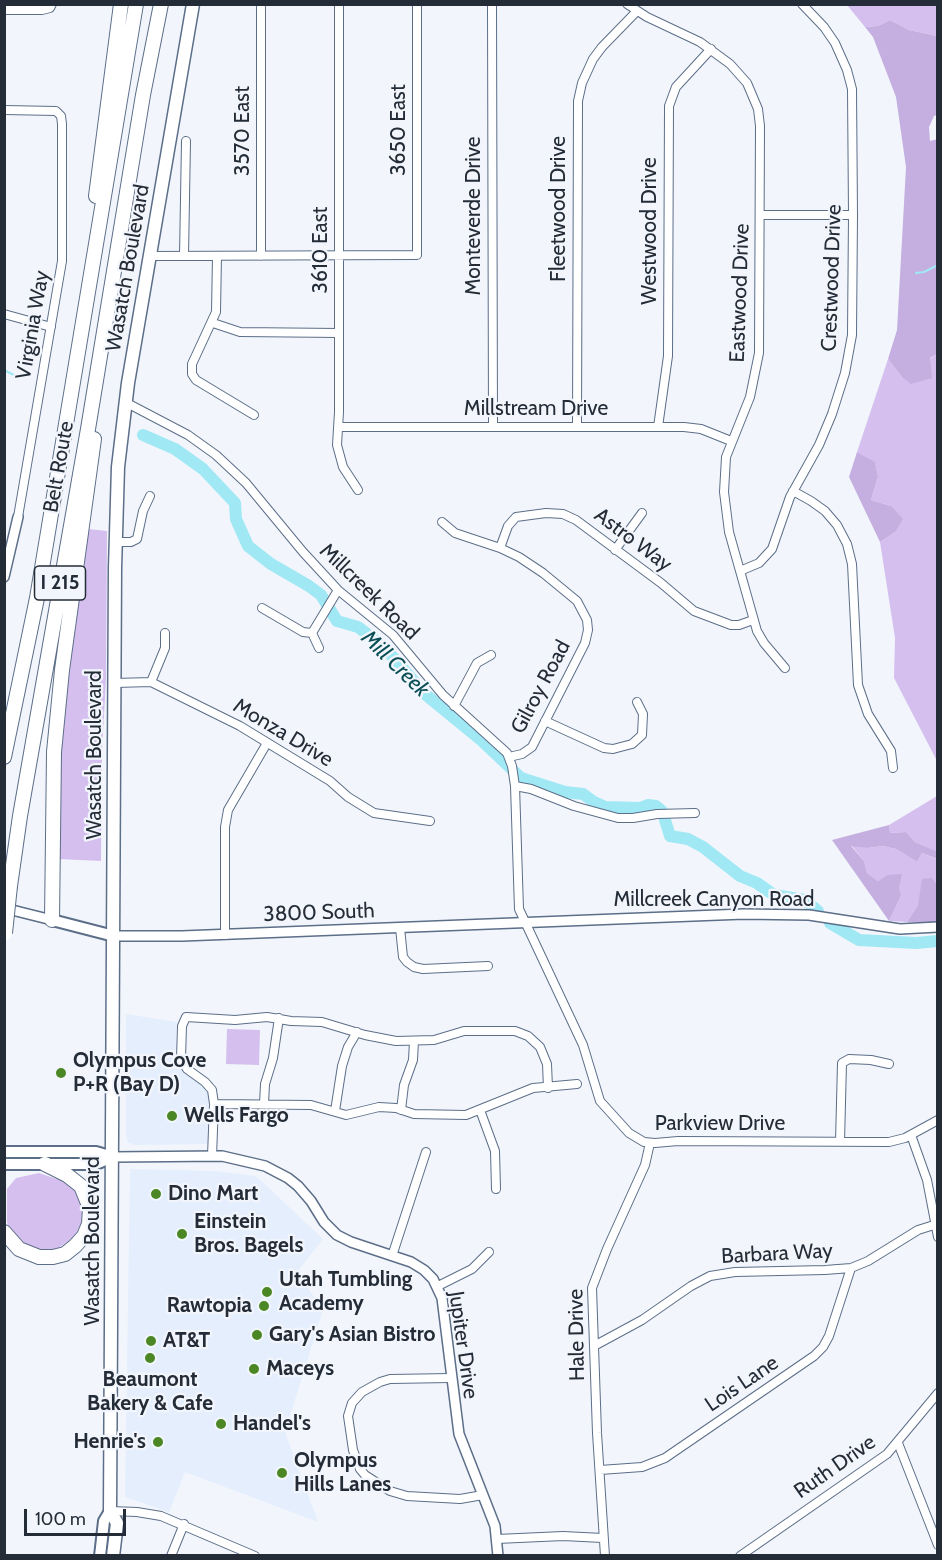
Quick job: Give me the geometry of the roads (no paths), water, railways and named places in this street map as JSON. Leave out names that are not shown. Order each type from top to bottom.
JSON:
[{"type":"highway","points":[[85,310],[98,173],[121,4]]},
{"type":"highway","name":"Belt Route","points":[[4,758],[37,598],[136,4]]},
{"type":"highway","name":"Belt Route","points":[[5,935],[10,886],[61,576],[88,429],[143,95],[161,4]]},
{"type":"highway","points":[[52,920],[54,752],[62,670],[92,458],[111,280]]},
{"type":"highway","points":[[4,1232],[19,1249],[39,1257],[65,1254],[84,1236],[89,1224],[90,1208],[81,1186],[68,1175],[45,1164]]},
{"type":"main road","name":"Wasatch Boulevard","points":[[100,1556],[104,1521],[110,1511],[118,467],[125,402],[193,4]]},
{"type":"main road","points":[[52,920],[114,936]]},
{"type":"main road","points":[[4,1152],[96,1152],[113,1157]]},
{"type":"main road","points":[[4,1164],[96,1164],[113,1157]]},
{"type":"main road","name":"Wasatch Boulevard","points":[[110,1511],[117,1523],[112,1556]]},
{"type":"street","name":"3610 East","points":[[339,4],[338,445],[341,462],[358,490]]},
{"type":"street","name":"3650 East","points":[[339,256],[417,255],[417,4]]},
{"type":"street","name":"Monteverde Drive","points":[[492,4],[493,427]]},
{"type":"street","name":"Eastwood Drive","points":[[627,4],[711,49],[742,76],[756,100],[760,126],[759,353],[750,397],[731,441],[725,464],[725,501],[729,532],[753,620],[760,637],[785,668]]},
{"type":"street","name":"Crestwood Drive","points":[[740,571],[759,563],[769,553],[793,491],[826,429],[845,373],[853,319],[853,107],[850,80],[835,43],[824,27],[802,4]]},
{"type":"street","points":[[4,10],[51,6]]},
{"type":"street","name":"3570 East","points":[[261,7],[261,256]]},
{"type":"street","name":"Fleetwood Drive","points":[[577,427],[578,101],[582,83],[593,59],[637,11]]},
{"type":"street","name":"Westwood Drive","points":[[658,427],[668,356],[669,106],[676,87],[711,49]]},
{"type":"street","name":"Virginia Way","points":[[4,110],[48,110],[59,113],[62,124],[63,253],[18,517],[4,577]]},
{"type":"street","points":[[184,256],[186,141]]},
{"type":"street","points":[[760,215],[853,215]]},
{"type":"street","points":[[150,256],[339,256]]},
{"type":"street","points":[[217,256],[217,307],[213,322],[192,364],[191,372],[196,380],[254,415]]},
{"type":"street","points":[[4,314],[51,327]]},
{"type":"street","points":[[213,322],[243,333],[339,333]]},
{"type":"street","name":"Millcreek Road","points":[[125,402],[188,435],[216,455],[246,483],[338,590],[393,635],[422,672],[454,706],[509,757],[515,782],[519,909],[526,922]]},
{"type":"street","name":"Millstream Drive","points":[[338,427],[658,427],[701,429],[731,441]]},
{"type":"street","points":[[793,491],[825,512],[837,525],[847,544],[852,564],[858,685],[868,714],[891,752],[893,768]]},
{"type":"street","points":[[116,542],[131,542],[137,539],[143,511],[150,496]]},
{"type":"street","name":"Astro Way","points":[[500,548],[508,526],[514,519],[519,516],[554,512],[572,518],[668,589],[694,612],[734,626],[753,620]]},
{"type":"street","points":[[615,550],[642,513]]},
{"type":"street","name":"Gilroy Road","points":[[442,522],[455,533],[519,557],[567,591],[577,601],[587,621],[588,630],[585,643],[532,747],[522,754],[509,757]]},
{"type":"street","points":[[312,633],[338,590]]},
{"type":"street","points":[[262,608],[303,632],[312,633]]},
{"type":"street","points":[[151,682],[165,648],[165,633]]},
{"type":"street","points":[[312,633],[319,648]]},
{"type":"street","points":[[454,706],[477,663],[491,655]]},
{"type":"street","name":"Monza Drive","points":[[115,683],[151,682],[240,726],[330,781],[348,797],[374,813],[430,821]]},
{"type":"street","points":[[545,721],[604,748],[613,749],[632,744],[642,735],[643,718],[637,702]]},
{"type":"street","points":[[225,935],[225,827],[228,810],[267,743]]},
{"type":"street","points":[[515,782],[574,806],[618,818],[695,813]]},
{"type":"street","points":[[4,909],[52,920]]},
{"type":"street","name":"Millcreek Canyon Road","points":[[526,922],[713,914],[782,914],[822,917],[890,928],[938,927]]},
{"type":"street","name":"3800 South","points":[[114,936],[225,935],[526,922]]},
{"type":"street","name":"Parkview Drive","points":[[526,922],[583,1045],[600,1101],[629,1133],[639,1140],[650,1143],[678,1141],[889,1142],[911,1135],[938,1120]]},
{"type":"street","points":[[400,928],[403,957],[414,967],[423,969],[488,966]]},
{"type":"street","points":[[212,1156],[214,1104],[212,1090],[208,1084],[187,1069],[182,1061],[180,1050],[183,1020],[186,1017],[226,1020],[261,1017],[322,1022],[392,1040],[414,1041],[439,1039],[467,1030],[520,1032],[532,1038],[543,1053],[547,1064],[548,1088]]},
{"type":"street","points":[[264,1104],[265,1084],[272,1066],[279,1018]]},
{"type":"street","points":[[335,1111],[342,1066],[348,1047],[357,1032]]},
{"type":"street","points":[[401,1110],[404,1085],[413,1060],[414,1041]]},
{"type":"street","points":[[840,1142],[842,1063],[849,1059],[872,1060],[889,1064]]},
{"type":"street","points":[[214,1104],[311,1105],[350,1115],[375,1108],[401,1110],[414,1114],[466,1115],[530,1089],[577,1084]]},
{"type":"street","points":[[480,1110],[495,1151],[496,1189]]},
{"type":"street","points":[[911,1135],[927,1180],[938,1237]]},
{"type":"street","name":"Hale Drive","points":[[605,1556],[591,1294],[593,1281],[645,1166],[650,1143]]},
{"type":"street","points":[[392,1256],[426,1152]]},
{"type":"street","name":"Jupiter Drive","points":[[113,1157],[212,1156],[246,1161],[276,1171],[306,1194],[324,1222],[337,1235],[417,1266],[438,1286],[444,1313],[459,1434],[495,1526],[498,1556]]},
{"type":"street","name":"Barbara Way","points":[[594,1346],[642,1320],[691,1286],[710,1276],[735,1272],[851,1268],[868,1261],[918,1230],[934,1225]]},
{"type":"street","points":[[438,1286],[472,1269],[489,1252]]},
{"type":"street","name":"Lois Lane","points":[[600,1470],[642,1467],[665,1458],[814,1356],[829,1336],[851,1268]]},
{"type":"street","points":[[451,1378],[390,1379],[362,1392],[352,1403],[348,1416],[353,1450],[360,1469],[365,1475],[390,1491],[407,1496],[460,1499],[483,1495]]},
{"type":"street","name":"Ruth Drive","points":[[740,1556],[871,1466],[898,1443],[938,1393]]},
{"type":"street","points":[[898,1443],[938,1545]]},
{"type":"street","points":[[110,1511],[148,1513],[184,1524],[253,1555]]},
{"type":"street","points":[[171,1556],[184,1524]]},
{"type":"street","points":[[497,1539],[563,1536],[603,1538]]},
{"type":"waterway","points":[[916,273],[938,265]]},
{"type":"waterway","name":"Mill Creek","points":[[4,370],[20,378]]},
{"type":"waterway","name":"Mill Creek","points":[[143,435],[175,449],[203,469],[235,503],[236,519],[248,546],[271,564],[321,595],[337,621],[358,627],[384,647],[425,694],[480,739],[521,778],[565,792],[583,794],[605,807],[640,808],[648,805],[656,806],[662,811]]},
{"type":"waterway","name":"Mill Creek","points":[[665,820],[670,836],[688,839],[703,847],[740,876],[757,883],[774,895],[805,900],[818,911]]},
{"type":"waterway","name":"Mill Creek","points":[[830,923],[859,940],[916,943],[938,941]]},
{"type":"place","name":"Olympus Cove P+R (Bay D)","points":[[61,1073]]},
{"type":"place","name":"Wells Fargo","points":[[172,1116]]},
{"type":"place","name":"Dino Mart","points":[[156,1194]]},
{"type":"place","name":"Einstein Bros. Bagels","points":[[182,1234]]},
{"type":"place","name":"Utah Tumbling Academy","points":[[267,1292]]},
{"type":"place","name":"Rawtopia","points":[[264,1306]]},
{"type":"place","name":"Gary's Asian Bistro","points":[[257,1335]]},
{"type":"place","name":"AT&T","points":[[151,1341]]},
{"type":"place","name":"Beaumont Bakery & Cafe","points":[[150,1358]]},
{"type":"place","name":"Maceys","points":[[254,1369]]},
{"type":"place","name":"Handel's","points":[[221,1424]]},
{"type":"place","name":"Henrie's","points":[[158,1442]]},
{"type":"place","name":"Olympus Hills Lanes","points":[[282,1473]]}]
